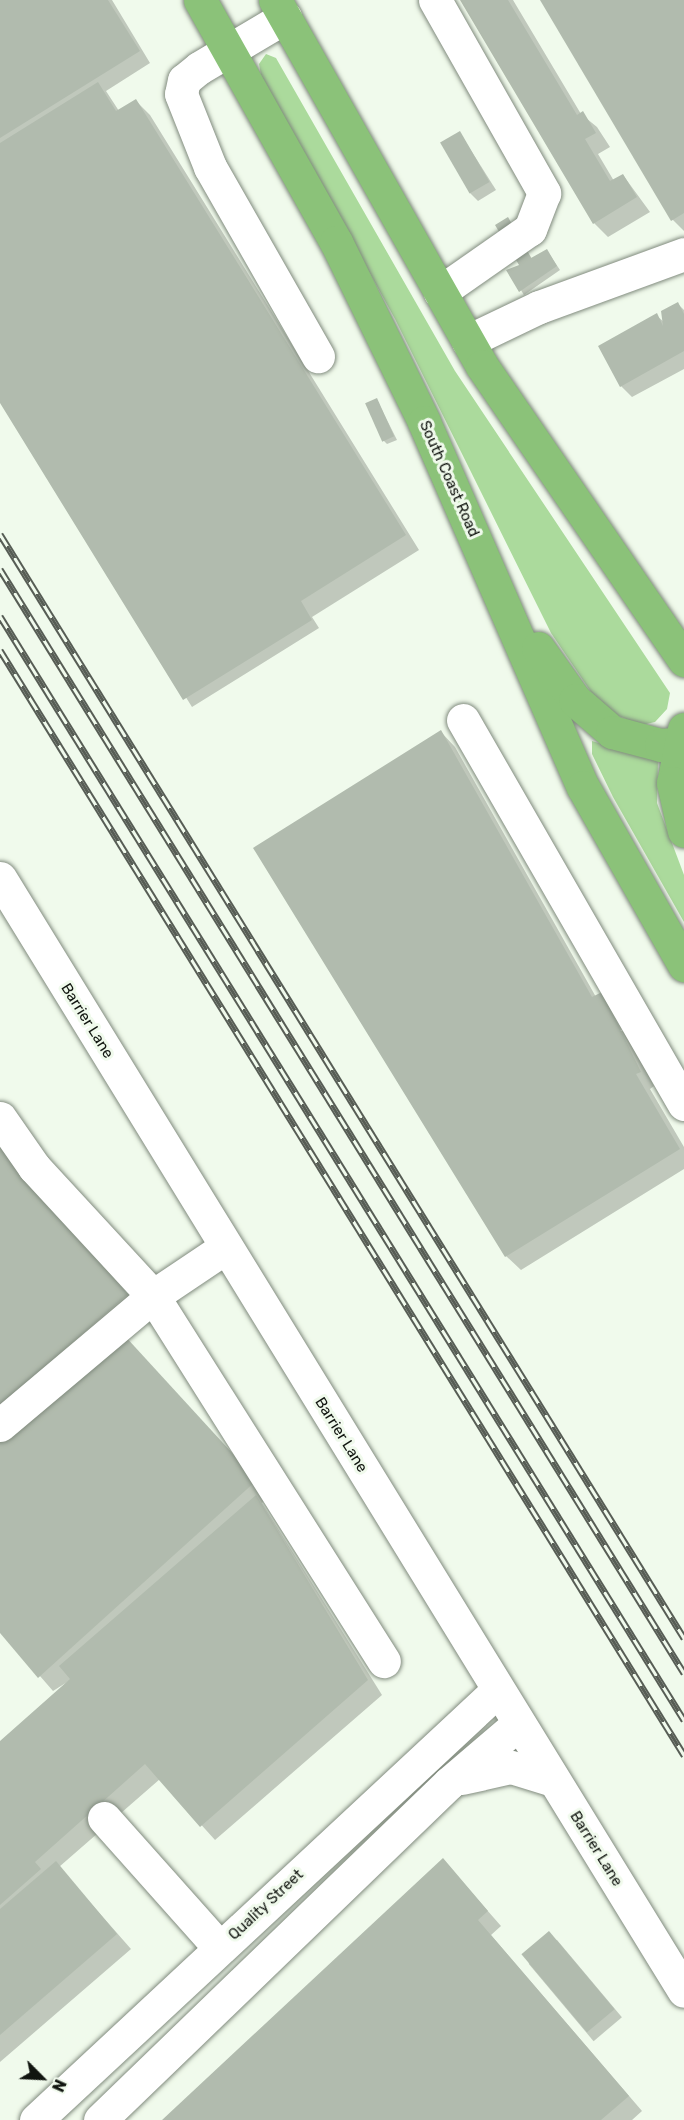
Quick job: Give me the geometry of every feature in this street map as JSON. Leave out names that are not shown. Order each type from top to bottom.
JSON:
[{"type":"highway","name":"South Coast Road","points":[[200,0],[336,242],[504,602],[583,787],[684,965]]},
{"type":"highway","points":[[280,8],[468,341],[684,660]]},
{"type":"highway","points":[[504,602],[594,720],[638,741],[682,739],[673,783],[684,831]]},
{"type":"street","points":[[435,0],[544,193],[530,229],[440,292]]},
{"type":"street","points":[[280,8],[229,49],[184,80],[184,113],[318,356]]},
{"type":"street","points":[[468,341],[539,307],[684,254]]},
{"type":"street","points":[[463,720],[684,1104]]},
{"type":"street","name":"Barrier Lane","points":[[0,878],[684,1992]]},
{"type":"street","points":[[0,1118],[34,1167],[153,1296],[384,1661]]},
{"type":"street","points":[[0,1425],[153,1296],[226,1247]]},
{"type":"street","name":"Quality Street","points":[[36,2120],[498,1690]]},
{"type":"street","points":[[99,2120],[449,1784],[518,1724]]},
{"type":"street","points":[[449,1784],[487,1769],[511,1767],[553,1780]]},
{"type":"street","points":[[104,1818],[220,1948]]},
{"type":"street","points":[[337,1839],[362,1868]]},
{"type":"street","points":[[173,1992],[200,2023]]},
{"type":"green space","points":[[266,54],[276,58],[455,371],[670,693],[667,709],[655,722],[642,725],[616,715],[591,692],[551,633],[395,319],[261,75],[259,64]]},
{"type":"green space","points":[[592,741],[658,761],[657,803],[684,875],[684,922],[613,797],[592,754]]},
{"type":"building","points":[[0,0],[108,0],[140,51],[0,138]]},
{"type":"building","points":[[460,0],[508,0],[577,115],[583,111],[596,133],[585,139],[610,181],[623,174],[637,197],[593,224]]},
{"type":"building","points":[[540,0],[684,0],[684,213],[671,221]]},
{"type":"building","points":[[98,82],[116,111],[136,99],[406,535],[301,601],[312,620],[183,700],[0,403],[0,143]]},
{"type":"building","points":[[460,131],[490,182],[470,194],[440,142]]},
{"type":"building","points":[[508,217],[531,258],[547,249],[557,266],[519,292],[506,270],[519,265],[495,225]]},
{"type":"building","points":[[678,302],[684,314],[684,351],[620,387],[598,346],[657,313],[663,326],[661,311]]},
{"type":"building","points":[[377,398],[394,436],[382,442],[365,403]]},
{"type":"building","points":[[441,730],[592,997],[602,992],[641,1072],[636,1074],[680,1149],[505,1257],[253,848]]},
{"type":"building","points":[[0,1146],[128,1294],[0,1406]]},
{"type":"building","points":[[124,1335],[257,1480],[38,1678],[0,1633],[0,1442]]},
{"type":"building","points":[[256,1495],[368,1680],[200,1827],[145,1764],[35,1862],[41,1869],[0,1905],[0,1741],[70,1679],[59,1666]]},
{"type":"building","points":[[443,1858],[488,1911],[478,1920],[629,2096],[601,2120],[162,2120]]},
{"type":"building","points":[[56,1861],[117,1934],[0,2035],[0,1909]]},
{"type":"building","points":[[549,1931],[615,2009],[587,2032],[521,1954]]},
{"type":"railway","points":[[0,534],[684,1638]]},
{"type":"railway","points":[[0,569],[684,1673]]},
{"type":"railway","points":[[0,616],[684,1720]]},
{"type":"railway","points":[[0,650],[684,1755]]}]
